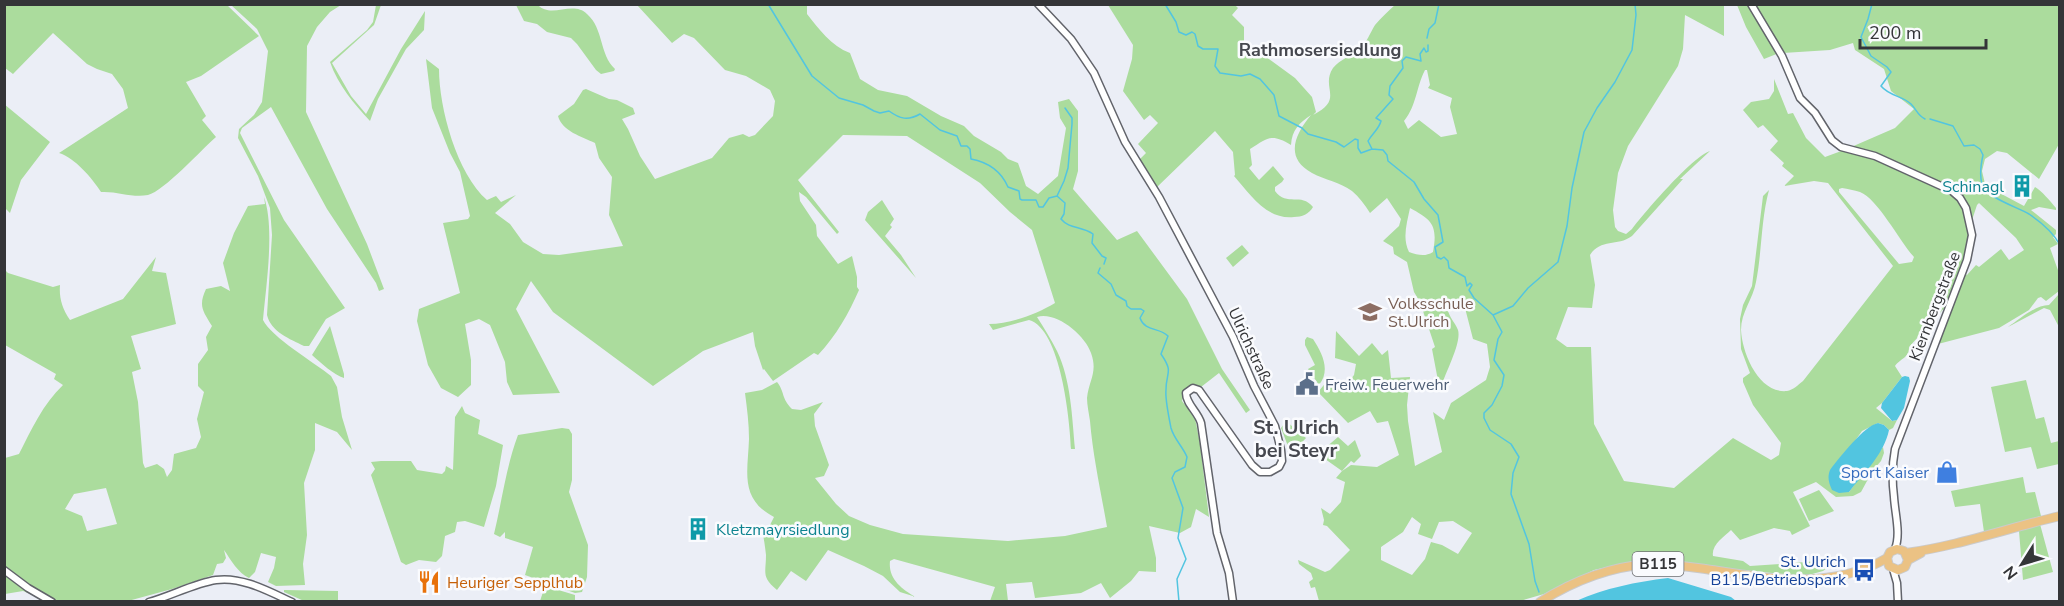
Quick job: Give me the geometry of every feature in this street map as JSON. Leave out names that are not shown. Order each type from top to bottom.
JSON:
[{"type":"main road","name":"B115","points":[[1890,564],[1890,552],[1925,550],[2060,516]]},
{"type":"main road","name":"B115","points":[[1540,602],[1592,576],[1632,566],[1680,565],[1799,580],[1839,576],[1890,564],[1903,568],[1901,551]]},
{"type":"street","name":"Ulrichstraße","points":[[1038,4],[1064,31],[1094,73],[1125,142],[1159,197],[1230,329],[1275,426],[1282,461],[1273,471],[1260,472],[1252,465],[1199,390],[1190,389],[1186,393],[1187,400],[1198,414],[1201,423],[1217,532],[1233,602]]},
{"type":"street","name":"Kiernbergstraße","points":[[1751,4],[1782,56],[1800,98],[1815,113],[1832,140],[1841,147],[1875,156],[1952,191],[1963,202],[1969,220],[1972,236],[1967,260],[1896,449],[1893,474],[1901,551]]},
{"type":"street","points":[[1890,564],[1897,583],[1898,602]]},
{"type":"street","points":[[1897,583],[1903,568]]},
{"type":"street","points":[[4,570],[52,602]]},
{"type":"street","points":[[149,602],[217,580],[238,581],[292,602]]},
{"type":"green space","points":[[5,4],[227,5],[259,36],[201,76],[186,82],[206,116],[202,120],[216,137],[155,192],[142,196],[101,192],[77,164],[59,153],[128,108],[123,89],[112,74],[87,64],[53,33],[13,74],[5,68]]},
{"type":"green space","points":[[231,5],[341,5],[330,12],[317,27],[307,46],[306,112],[367,244],[384,289],[379,291],[327,209],[271,107],[242,128],[240,133],[284,220],[345,308],[326,319],[309,346],[304,346],[282,334],[272,326],[267,315],[272,235],[270,208],[258,176],[238,138],[239,129],[254,115],[262,102],[268,51],[257,29]]},
{"type":"green space","points":[[376,5],[381,5],[374,25],[332,63],[351,96],[366,114],[401,49],[425,11],[424,30],[406,49],[378,99],[370,121],[347,94],[330,62],[367,30],[373,22]]},
{"type":"green space","points":[[516,5],[538,5],[549,10],[575,9],[587,14],[596,27],[614,71],[601,74],[571,38],[547,32],[537,24],[524,21]]},
{"type":"green space","points":[[637,5],[807,5],[807,14],[821,31],[831,42],[850,53],[860,79],[878,90],[907,96],[941,116],[964,126],[974,136],[1001,152],[1008,159],[1018,163],[1026,186],[1038,194],[1058,176],[1066,128],[1060,118],[1058,102],[1069,99],[1078,111],[1078,171],[1073,189],[1117,240],[1137,231],[1187,299],[1222,369],[1250,410],[1246,413],[1219,373],[1201,387],[1196,385],[1185,391],[1182,401],[1195,418],[1200,444],[1209,517],[1196,509],[1191,527],[1180,533],[1149,526],[1156,558],[1156,572],[1139,571],[1131,581],[1110,598],[1101,583],[1081,593],[1035,598],[1032,582],[1006,584],[1008,601],[990,601],[995,587],[894,559],[890,561],[893,578],[916,597],[900,592],[883,576],[828,550],[806,581],[791,571],[777,590],[766,578],[766,555],[762,530],[769,527],[774,517],[755,502],[750,493],[747,473],[749,433],[745,393],[762,390],[777,382],[786,402],[792,409],[801,410],[823,402],[814,414],[815,426],[829,465],[824,476],[815,478],[849,516],[870,525],[903,534],[1008,541],[1065,536],[1107,527],[1087,404],[1094,366],[1088,346],[1076,332],[1061,321],[1045,316],[1037,317],[1062,362],[1070,399],[1075,449],[1071,449],[1069,418],[1062,377],[1049,340],[1040,327],[1029,320],[993,330],[989,324],[1023,318],[1055,303],[1032,230],[980,183],[907,136],[843,135],[798,180],[839,232],[837,234],[806,197],[799,192],[800,201],[816,225],[817,236],[838,264],[852,256],[859,290],[842,324],[818,355],[814,353],[773,381],[763,370],[753,332],[703,351],[653,386],[553,312],[531,281],[516,309],[560,393],[513,395],[507,382],[505,362],[490,325],[479,319],[465,324],[471,360],[471,385],[458,397],[441,388],[428,365],[417,321],[419,309],[460,293],[443,223],[468,219],[470,216],[460,172],[432,108],[426,59],[439,69],[446,121],[459,157],[476,189],[487,200],[496,196],[501,202],[516,195],[495,213],[510,224],[523,242],[543,254],[559,255],[623,246],[609,215],[612,177],[599,158],[595,143],[568,130],[558,116],[574,104],[583,90],[586,89],[617,100],[633,108],[635,114],[622,119],[640,156],[655,179],[712,158],[729,138],[743,134],[749,137],[755,135],[773,116],[775,101],[770,90],[746,76],[725,70],[694,38],[684,34],[672,43]]},
{"type":"green space","points":[[1108,5],[1235,5],[1238,8],[1232,15],[1244,27],[1244,41],[1295,78],[1312,97],[1316,112],[1313,115],[1328,104],[1329,82],[1333,68],[1360,49],[1375,25],[1395,5],[1724,5],[1724,36],[1685,15],[1683,49],[1678,66],[1628,146],[1618,173],[1613,210],[1615,227],[1618,231],[1626,234],[1632,229],[1681,174],[1710,151],[1680,179],[1683,179],[1632,236],[1604,244],[1594,250],[1590,255],[1595,285],[1592,308],[1568,307],[1556,339],[1567,347],[1591,347],[1594,424],[1624,481],[1674,488],[1733,438],[1771,460],[1779,455],[1781,443],[1753,405],[1743,382],[1743,378],[1750,373],[1741,349],[1740,319],[1743,305],[1752,286],[1763,196],[1769,190],[1764,212],[1756,282],[1743,317],[1741,330],[1749,360],[1760,379],[1768,386],[1787,391],[1803,381],[1893,266],[1828,183],[1814,181],[1784,186],[1794,176],[1782,166],[1784,163],[1770,150],[1778,141],[1763,125],[1758,128],[1743,110],[1751,102],[1769,99],[1774,91],[1774,79],[1788,114],[1793,113],[1806,138],[1825,157],[1844,150],[1877,159],[1957,197],[1965,214],[1969,235],[1966,254],[1948,304],[1909,347],[1906,356],[1895,366],[1902,377],[1876,408],[1892,421],[1897,420],[1893,428],[1889,430],[1878,423],[1862,431],[1847,452],[1849,492],[1883,447],[1884,453],[1881,461],[1873,470],[1861,492],[1853,496],[1836,497],[1816,482],[1793,492],[1810,526],[1792,535],[1790,531],[1774,528],[1740,540],[1731,530],[1719,541],[1713,552],[1713,556],[1743,561],[1750,566],[1826,560],[1831,561],[1832,564],[1823,571],[1805,576],[1647,561],[1594,570],[1544,594],[1520,601],[1319,601],[1315,587],[1311,588],[1309,582],[1313,579],[1311,573],[1299,564],[1298,560],[1325,572],[1330,570],[1350,550],[1327,526],[1323,525],[1321,508],[1330,514],[1341,502],[1345,482],[1336,478],[1351,465],[1377,467],[1399,455],[1388,421],[1377,423],[1370,411],[1348,423],[1318,392],[1328,380],[1342,391],[1354,375],[1356,364],[1335,358],[1336,331],[1359,356],[1372,343],[1382,355],[1388,350],[1391,378],[1410,377],[1407,405],[1415,466],[1442,452],[1433,412],[1444,420],[1451,403],[1486,380],[1490,367],[1487,344],[1473,339],[1465,308],[1447,308],[1458,330],[1458,336],[1455,351],[1440,391],[1432,349],[1435,347],[1420,302],[1414,292],[1407,262],[1394,254],[1393,247],[1383,241],[1399,226],[1401,219],[1387,198],[1370,213],[1352,191],[1303,167],[1295,153],[1295,145],[1300,130],[1311,115],[1297,127],[1291,145],[1279,139],[1270,138],[1250,149],[1252,165],[1249,168],[1259,180],[1273,166],[1284,179],[1275,187],[1275,191],[1284,198],[1304,200],[1313,207],[1305,215],[1284,217],[1267,210],[1253,198],[1234,176],[1233,152],[1215,131],[1156,188],[1139,160],[1146,153],[1138,144],[1158,123],[1150,115],[1144,120],[1123,91],[1132,59],[1133,45]],"holes":[[[1427,70],[1430,85],[1428,88],[1452,98],[1450,107],[1457,134],[1441,137],[1419,120],[1408,129],[1404,121],[1412,109],[1422,76]],[[1839,189],[1860,192],[1867,196],[1914,257],[1912,262],[1899,264],[1839,192]],[[1410,208],[1432,224],[1435,235],[1433,252],[1427,255],[1409,252],[1405,236]],[[1412,517],[1421,524],[1418,534],[1432,539],[1439,522],[1453,521],[1472,533],[1458,554],[1431,542],[1425,559],[1412,575],[1381,560],[1381,547],[1403,532]]]},
{"type":"green space","points":[[1737,5],[1749,5],[1779,53],[1764,59]]},
{"type":"green space","points":[[1753,5],[2059,5],[2059,144],[2039,179],[2007,153],[1997,151],[1985,159],[1982,171],[1986,188],[1992,189],[1990,196],[1993,196],[1994,190],[2024,206],[2035,187],[2056,208],[2056,210],[2039,207],[2031,210],[2056,230],[2053,237],[2058,244],[2050,248],[2059,273],[2059,291],[2046,301],[2041,297],[2038,298],[2029,310],[1999,328],[1938,344],[1964,273],[1967,275],[1976,265],[1979,267],[2001,249],[2009,260],[2024,250],[2016,238],[1979,203],[1971,223],[1960,196],[1849,148],[1895,128],[1914,109],[1891,91],[1884,69],[1855,50],[1853,43],[1830,50],[1783,53]]},
{"type":"green space","points":[[4,104],[50,142],[21,180],[10,213],[5,208]]},
{"type":"green space","points":[[264,197],[269,225],[269,241],[263,320],[284,342],[331,376],[337,387],[342,417],[352,450],[337,432],[315,423],[315,450],[304,483],[307,535],[303,564],[305,585],[276,586],[268,582],[276,557],[261,553],[255,572],[249,578],[238,570],[224,550],[226,558],[223,563],[217,564],[213,575],[128,601],[48,601],[23,591],[5,594],[5,458],[19,454],[43,409],[63,385],[54,379],[56,374],[5,345],[4,269],[8,273],[53,287],[60,285],[62,303],[70,320],[123,299],[156,257],[152,271],[166,273],[176,324],[131,336],[141,369],[132,372],[138,402],[143,463],[145,468],[157,464],[164,469],[167,477],[172,470],[174,454],[196,448],[201,437],[197,419],[204,392],[198,386],[198,364],[208,350],[206,337],[212,326],[206,316],[202,300],[206,289],[221,286],[230,291],[223,263],[234,233],[248,206],[265,204]],"holes":[[[106,488],[117,524],[87,531],[82,516],[65,509],[74,494]]]},
{"type":"green space","points":[[882,200],[894,219],[890,225],[892,227],[885,236],[916,278],[865,220],[868,212]]},
{"type":"green space","points":[[1242,245],[1249,253],[1233,267],[1226,258]]},
{"type":"green space","points":[[2059,294],[2059,327],[2050,310],[2044,308],[2008,327],[2033,310],[2049,305]]},
{"type":"green space","points":[[330,326],[344,378],[332,372],[312,355]]},
{"type":"green space","points":[[1307,337],[1313,339],[1324,362],[1323,379],[1319,385],[1308,369],[1315,365],[1305,345]]},
{"type":"green space","points":[[2026,380],[2036,419],[2044,417],[2051,443],[2059,441],[2059,464],[2037,469],[2031,447],[2005,452],[1991,387]]},
{"type":"green space","points":[[462,406],[465,413],[480,420],[478,434],[503,445],[496,486],[484,527],[465,521],[457,522],[455,532],[445,536],[442,556],[436,562],[419,560],[406,565],[401,562],[371,475],[375,469],[371,462],[411,461],[417,470],[442,474],[446,466],[453,470],[455,417]]},
{"type":"green space","points":[[1286,421],[1306,438],[1291,454],[1281,428]]},
{"type":"green space","points":[[562,428],[569,429],[572,434],[572,480],[569,492],[588,545],[587,577],[582,592],[575,593],[525,575],[533,547],[505,538],[505,532],[500,537],[494,534],[507,472],[518,435]]},
{"type":"green space","points":[[1338,437],[1348,446],[1355,440],[1361,456],[1354,463],[1351,461],[1342,471],[1318,454]]},
{"type":"green space","points":[[2023,477],[2026,493],[2035,492],[2041,516],[1984,532],[1980,504],[1955,507],[1951,491]]},
{"type":"green space","points":[[1819,490],[1834,511],[1809,521],[1799,499]]},
{"type":"green space","points":[[2040,524],[2053,572],[2023,580],[2019,531]]},
{"type":"green space","points":[[545,586],[575,595],[575,601],[540,601]]},
{"type":"green space","points":[[284,590],[338,591],[338,601],[304,601]]},
{"type":"water","points":[[1905,376],[1909,377],[1910,381],[1904,408],[1897,420],[1892,421],[1881,408],[1882,403]]},
{"type":"water","points":[[1878,423],[1889,430],[1878,455],[1849,492],[1839,493],[1832,490],[1829,480],[1830,470],[1859,436]]},
{"type":"water","points":[[1668,578],[1731,597],[1736,601],[1576,601],[1621,586]]},
{"type":"waterway","points":[[768,4],[812,76],[839,98],[880,113],[889,111],[904,118],[912,118],[920,114],[940,130],[957,136],[961,146],[967,146],[970,149],[971,159],[993,168],[1002,176],[1008,187],[1019,191],[1020,199],[1036,200],[1039,207],[1043,207],[1049,198],[1057,196]]},
{"type":"waterway","points":[[1165,4],[1179,32],[1186,35],[1192,32],[1195,34],[1198,46],[1203,49],[1218,49],[1215,66],[1220,73],[1241,76],[1250,74],[1260,79],[1274,95],[1279,116],[1302,128],[1308,134],[1336,142],[1344,147],[1355,139],[1358,140],[1361,153],[1372,149],[1383,150],[1388,161],[1414,182],[1424,199],[1438,215],[1443,242],[1435,247],[1437,257],[1441,259],[1444,257],[1448,261],[1449,268],[1465,277],[1467,286],[1470,283],[1472,285],[1469,290],[1474,298],[1493,315],[1502,332],[1498,339],[1494,360],[1504,375],[1502,386],[1492,405],[1484,413],[1484,418],[1490,430],[1511,444],[1519,457],[1513,473],[1511,494],[1529,544],[1539,592]]},
{"type":"waterway","points":[[1427,38],[1429,29],[1435,23],[1439,4]]},
{"type":"waterway","points":[[1493,315],[1513,306],[1528,288],[1558,262],[1584,132],[1632,50],[1635,4]]},
{"type":"waterway","points":[[1872,4],[1861,37],[1871,56],[1891,72],[1881,86],[1888,92],[1908,101],[1925,119]]},
{"type":"waterway","points":[[1372,149],[1368,141],[1380,124],[1381,121],[1376,118],[1393,99],[1389,95],[1390,86],[1403,68],[1402,61],[1406,57],[1421,61],[1420,54],[1424,48],[1426,52],[1428,51],[1428,45]]},
{"type":"waterway","points":[[1065,108],[1072,118],[1072,124],[1068,168],[1057,196],[1065,203],[1061,219],[1093,234],[1092,243],[1106,258],[1104,264]]},
{"type":"waterway","points":[[1930,119],[1953,126],[1964,146],[1974,145],[1980,149],[1983,155],[1981,177],[1984,189],[2038,220],[2060,245]]},
{"type":"waterway","points":[[1100,268],[1098,273],[1111,284],[1116,295],[1126,301],[1127,306],[1144,311],[1140,318],[1142,322],[1168,336],[1161,354],[1168,369],[1167,409],[1172,432],[1187,457],[1185,467],[1175,472],[1172,478],[1183,508],[1178,538],[1186,559],[1177,579],[1179,602]]},
{"type":"place","name":"Schinagl","points":[[2022,186]]},
{"type":"place","name":"Volksschule St.Ulrich","points":[[1370,312]]},
{"type":"place","name":"Freiw. Feuerwehr","points":[[1307,384]]},
{"type":"place","name":"Sport Kaiser","points":[[1947,472]]},
{"type":"place","name":"Kletzmayrsiedlung","points":[[698,529]]},
{"type":"place","name":"St. Ulrich B115/Betriebspark","points":[[1864,570]]},
{"type":"place","name":"Heuriger Sepplhub","points":[[429,582]]},
{"type":"district","name":"Rathmosersiedlung","points":[[1320,50]]},
{"type":"district","name":"St. Ulrich bei Steyr","points":[[1296,438]]}]
